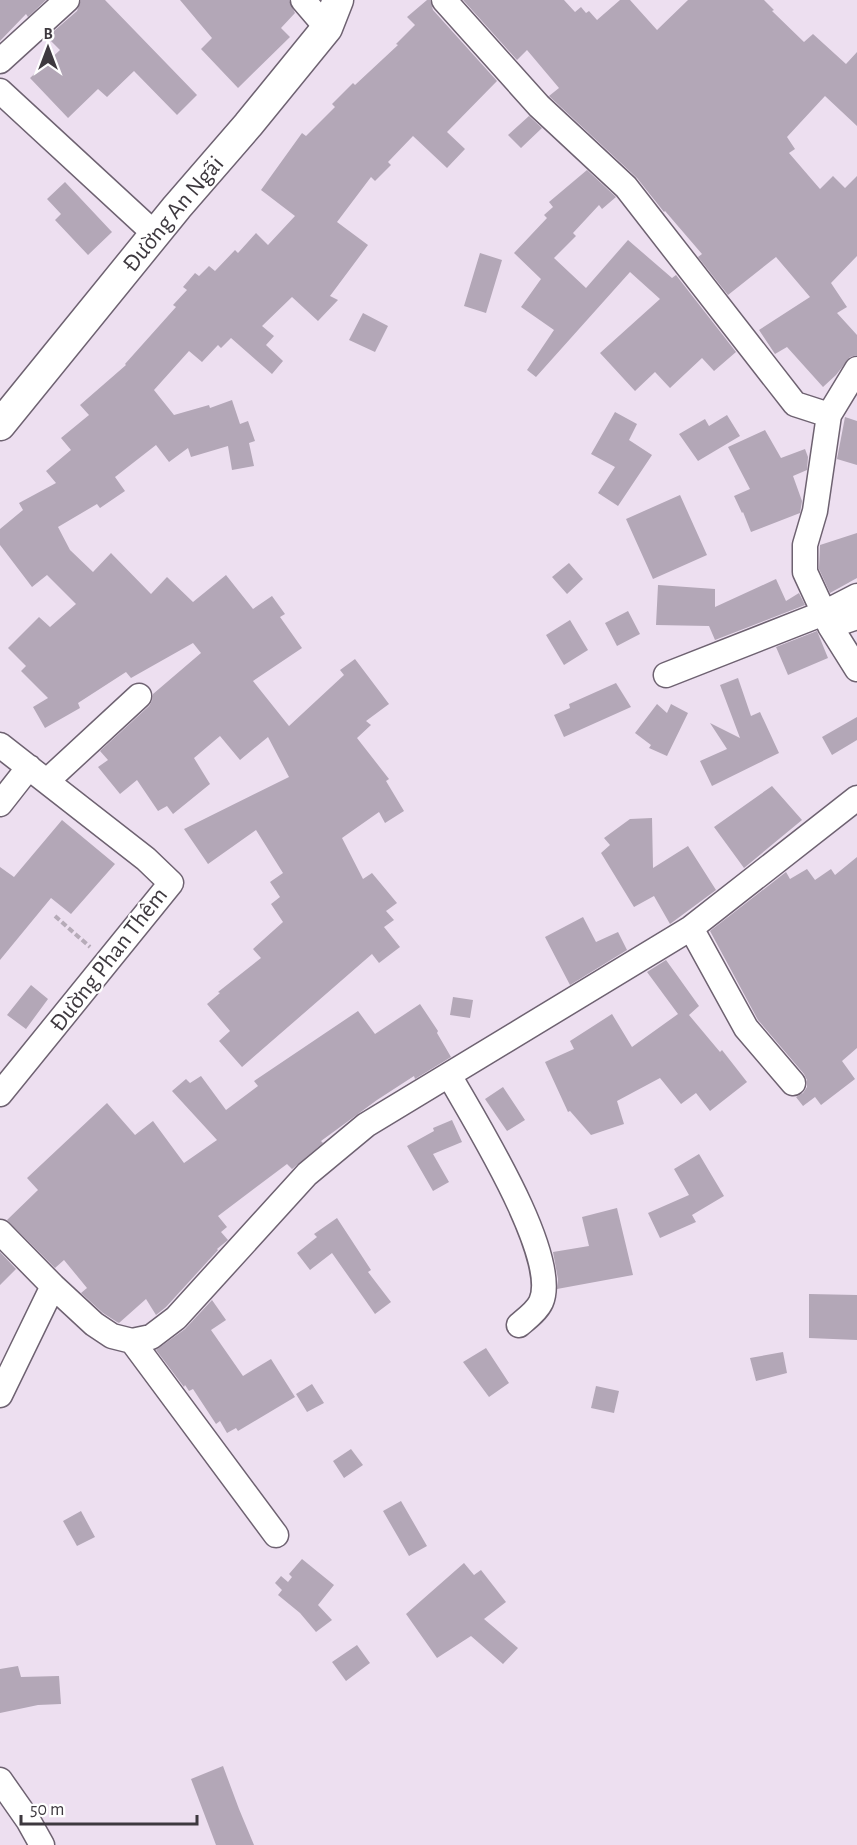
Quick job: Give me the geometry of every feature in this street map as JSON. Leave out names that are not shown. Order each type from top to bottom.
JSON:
[{"type":"main road","name":"Đường An Ngãi","points":[[0,425],[327,28],[338,0]]},
{"type":"street","points":[[0,61],[67,0]]},
{"type":"street","points":[[303,0],[327,28]]},
{"type":"street","points":[[444,0],[539,106],[626,187],[795,404],[829,416]]},
{"type":"street","points":[[0,91],[155,234]]},
{"type":"street","points":[[857,369],[829,416],[815,511],[805,545],[805,572],[827,619],[857,669]]},
{"type":"street","points":[[827,619],[857,596]]},
{"type":"street","points":[[666,675],[827,619],[857,616]]},
{"type":"street","points":[[0,804],[139,696]]},
{"type":"street","name":"Đường Phan Thêm","points":[[0,745],[146,859],[171,883],[0,1094]]},
{"type":"street","points":[[0,1232],[53,1286],[112,1336],[132,1341],[151,1337],[176,1318],[315,1167],[366,1125],[691,928],[857,798]]},
{"type":"street","points":[[691,928],[746,1028],[793,1083]]},
{"type":"street","points":[[449,1075],[520,1202],[541,1265],[544,1286],[541,1303],[519,1325]]},
{"type":"street","points":[[0,1395],[53,1286]]},
{"type":"street","points":[[132,1341],[276,1535]]},
{"type":"street","points":[[0,1780],[28,1820],[42,1845]]},
{"type":"path","points":[[55,916],[107,962]]},
{"type":"building","points":[[0,0],[46,0],[28,17],[26,14],[0,41]]},
{"type":"building","points":[[81,0],[105,0],[197,95],[177,115],[134,71],[107,97],[98,89],[68,118],[30,78],[60,50],[47,37],[77,11]]},
{"type":"building","points":[[180,0],[289,0],[295,13],[281,28],[290,37],[238,88],[201,49],[212,38]]},
{"type":"building","points":[[430,0],[433,10],[497,81],[447,132],[465,149],[447,168],[413,136],[388,162],[391,165],[375,181],[371,177],[337,222],[368,245],[330,296],[338,300],[318,321],[292,297],[262,326],[274,336],[266,345],[283,361],[272,374],[231,338],[221,348],[218,345],[202,362],[189,351],[154,390],[174,415],[209,405],[210,408],[232,400],[240,424],[248,421],[255,441],[249,443],[254,466],[232,470],[228,446],[191,457],[188,448],[169,462],[156,445],[115,477],[125,491],[100,508],[97,504],[58,527],[70,550],[93,572],[111,553],[151,594],[167,577],[193,602],[226,575],[253,609],[272,596],[285,614],[280,617],[302,648],[253,681],[289,726],[344,675],[340,670],[355,659],[389,704],[366,721],[371,725],[357,738],[389,779],[386,781],[404,811],[385,823],[379,812],[342,838],[363,879],[372,873],[397,903],[386,911],[394,920],[384,927],[400,947],[379,963],[372,954],[242,1067],[219,1041],[230,1031],[207,1004],[220,993],[218,992],[261,958],[253,949],[283,922],[271,904],[280,897],[270,882],[283,873],[256,830],[208,864],[184,829],[289,777],[268,737],[240,760],[220,736],[194,758],[210,784],[173,814],[167,806],[158,811],[137,780],[120,794],[98,767],[108,760],[100,751],[149,706],[153,694],[201,653],[193,643],[131,678],[126,672],[78,703],[80,708],[45,728],[33,707],[48,698],[21,671],[26,666],[8,648],[39,617],[50,627],[76,604],[47,575],[32,587],[0,545],[0,529],[23,510],[19,503],[56,483],[46,471],[71,450],[61,438],[89,415],[80,405],[126,365],[176,307],[173,305],[187,290],[183,287],[195,273],[199,276],[209,266],[215,271],[235,250],[238,253],[256,233],[268,245],[295,216],[261,190],[302,133],[306,136],[335,107],[332,104],[353,83],[355,85],[398,45],[396,44],[415,25],[407,17]]},
{"type":"building","points":[[463,0],[564,0],[575,12],[581,7],[586,13],[589,11],[597,20],[620,0],[630,0],[657,30],[688,0],[764,0],[804,42],[813,34],[846,64],[857,52],[857,126],[825,96],[787,137],[795,149],[789,153],[820,189],[833,176],[845,188],[857,176],[857,256],[831,283],[847,307],[837,313],[857,335],[857,355],[850,357],[823,387],[787,347],[775,354],[759,330],[810,297],[776,257],[728,295],[698,257],[702,254],[637,178],[549,96],[559,88],[527,50],[517,60]]},
{"type":"building","points":[[529,116],[542,128],[521,148],[508,135]]},
{"type":"building","points":[[587,170],[616,197],[602,209],[599,205],[573,233],[576,236],[554,258],[586,288],[628,240],[672,278],[676,275],[736,352],[714,371],[702,358],[670,388],[655,372],[635,391],[600,353],[660,299],[630,272],[536,377],[527,370],[554,330],[521,307],[541,279],[514,253],[547,218],[544,215],[553,207],[549,202]]},
{"type":"building","points":[[65,182],[112,232],[88,255],[55,220],[61,214],[47,199]]},
{"type":"building","points":[[480,253],[502,260],[486,313],[464,306]]},
{"type":"building","points":[[363,313],[388,326],[375,352],[349,340]]},
{"type":"building","points":[[615,412],[637,424],[629,440],[652,455],[618,506],[598,493],[615,467],[591,454]]},
{"type":"building","points":[[727,415],[740,436],[698,461],[679,434],[705,419],[709,426]]},
{"type":"building","points":[[845,417],[857,421],[857,465],[837,459]]},
{"type":"building","points":[[765,430],[781,458],[805,449],[808,457],[807,470],[793,476],[802,501],[800,513],[751,532],[734,496],[750,489],[728,447]]},
{"type":"building","points":[[680,495],[707,555],[653,579],[626,519]]},
{"type":"building","points":[[857,533],[857,578],[830,593],[819,569],[820,545]]},
{"type":"building","points":[[569,563],[583,579],[567,594],[552,577]]},
{"type":"building","points":[[776,579],[786,601],[799,593],[805,605],[715,640],[709,626],[656,625],[658,585],[715,589],[715,607]]},
{"type":"building","points":[[628,611],[640,634],[617,646],[605,623]]},
{"type":"building","points":[[570,620],[588,650],[564,665],[546,635]]},
{"type":"building","points":[[817,631],[828,658],[788,675],[776,647]]},
{"type":"building","points":[[738,678],[751,716],[760,712],[779,753],[712,786],[700,761],[727,749],[710,723],[740,738],[720,685]]},
{"type":"building","points":[[616,683],[631,707],[564,737],[554,715],[570,708],[569,704]]},
{"type":"building","points":[[657,704],[667,713],[671,704],[688,713],[667,756],[649,748],[651,745],[635,733]]},
{"type":"building","points":[[857,717],[857,740],[832,755],[822,737]]},
{"type":"building","points":[[772,786],[802,820],[744,868],[714,827]]},
{"type":"building","points":[[652,818],[653,868],[688,846],[716,890],[670,924],[654,896],[634,907],[601,853],[610,845],[604,838],[630,819]]},
{"type":"building","points":[[62,820],[115,864],[71,914],[51,898],[0,960],[0,867],[14,877]]},
{"type":"building","points":[[857,857],[857,1048],[842,1061],[855,1079],[821,1105],[815,1097],[803,1106],[796,1097],[807,1087],[804,1074],[758,1020],[710,931],[786,872],[790,879],[807,869],[815,880],[831,869],[835,875]]},
{"type":"building","points":[[583,917],[596,942],[618,932],[627,950],[570,985],[545,937]]},
{"type":"building","points":[[666,960],[699,1006],[689,1015],[720,1052],[722,1050],[747,1082],[710,1111],[696,1093],[681,1104],[660,1078],[617,1101],[624,1124],[591,1135],[570,1111],[568,1112],[545,1062],[574,1049],[570,1041],[612,1014],[632,1047],[678,1014],[647,972]]},
{"type":"building","points":[[31,985],[48,999],[26,1029],[7,1015]]},
{"type":"building","points":[[453,997],[473,1000],[470,1018],[450,1015]]},
{"type":"building","points":[[420,1004],[438,1031],[451,1057],[415,1079],[414,1076],[377,1100],[321,1141],[323,1143],[292,1169],[287,1164],[218,1216],[227,1227],[221,1232],[228,1240],[156,1315],[146,1299],[119,1323],[117,1322],[81,1293],[87,1288],[64,1260],[55,1268],[7,1220],[38,1190],[27,1178],[107,1103],[135,1135],[153,1121],[184,1163],[217,1140],[172,1091],[186,1079],[190,1083],[201,1076],[226,1110],[258,1086],[254,1081],[358,1011],[375,1034]]},
{"type":"building","points":[[503,1087],[525,1120],[507,1131],[485,1099]]},
{"type":"building","points":[[452,1120],[462,1142],[433,1154],[449,1182],[433,1191],[407,1146],[434,1131],[433,1128]]},
{"type":"building","points":[[699,1154],[724,1196],[692,1215],[696,1222],[660,1238],[648,1213],[689,1195],[674,1169]]},
{"type":"building","points":[[617,1208],[633,1275],[557,1289],[558,1279],[553,1252],[589,1246],[582,1217]]},
{"type":"building","points":[[337,1218],[371,1270],[368,1272],[391,1302],[375,1314],[332,1253],[310,1270],[297,1253],[317,1237],[314,1234]]},
{"type":"building","points":[[0,1252],[16,1269],[0,1285]]},
{"type":"building","points":[[809,1294],[857,1295],[857,1340],[809,1338]]},
{"type":"building","points":[[212,1300],[226,1320],[211,1330],[243,1376],[271,1359],[295,1397],[238,1431],[236,1428],[227,1433],[220,1421],[216,1424],[193,1389],[189,1391],[185,1385],[184,1387],[156,1350],[185,1329]]},
{"type":"building","points":[[486,1348],[509,1383],[489,1397],[463,1362]]},
{"type":"building","points":[[783,1352],[787,1373],[756,1381],[750,1358]]},
{"type":"building","points":[[312,1384],[324,1403],[307,1412],[296,1394]]},
{"type":"building","points":[[596,1386],[619,1391],[614,1413],[591,1408]]},
{"type":"building","points":[[351,1449],[363,1465],[344,1478],[333,1461]]},
{"type":"building","points":[[401,1501],[427,1546],[409,1556],[383,1511]]},
{"type":"building","points":[[81,1511],[95,1537],[77,1546],[63,1521]]},
{"type":"building","points":[[302,1559],[334,1585],[318,1605],[332,1620],[316,1632],[300,1613],[278,1595],[282,1590],[275,1583],[281,1576],[288,1582],[292,1577],[289,1574]]},
{"type":"building","points":[[464,1563],[474,1575],[481,1570],[506,1602],[484,1619],[518,1648],[503,1664],[471,1636],[437,1658],[406,1614]]},
{"type":"building","points":[[357,1645],[370,1663],[346,1681],[332,1662]]},
{"type":"building","points":[[18,1666],[21,1677],[59,1676],[61,1704],[38,1705],[0,1713],[0,1669]]},
{"type":"building","points":[[223,1766],[254,1845],[216,1845],[191,1779]]}]
